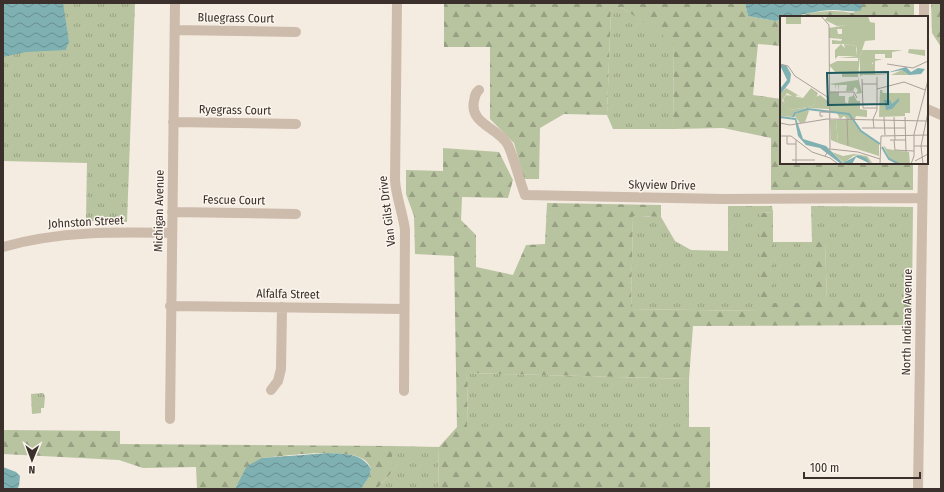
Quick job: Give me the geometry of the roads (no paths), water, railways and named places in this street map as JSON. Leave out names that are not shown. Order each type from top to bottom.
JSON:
[{"type":"street","name":"Michigan Avenue","points":[[170,419],[170,306],[175,3]]},
{"type":"street","name":"Van Gilst Drive","points":[[397,3],[395,180],[396,193],[403,214],[405,230],[404,391]]},
{"type":"street","points":[[924,3],[924,16]]},
{"type":"street","name":"Bluegrass Court","points":[[175,30],[296,32]]},
{"type":"street","name":"Skyview Drive","points":[[479,90],[476,93],[473,105],[474,112],[480,122],[498,134],[507,143],[526,195],[723,199],[922,198]]},
{"type":"street","points":[[928,109],[941,115]]},
{"type":"street","name":"Ryegrass Court","points":[[173,122],[296,124]]},
{"type":"street","name":"North Indiana Avenue","points":[[918,485],[923,164]]},
{"type":"street","name":"Fescue Court","points":[[172,212],[296,214]]},
{"type":"street","name":"Johnston Street","points":[[3,247],[42,238],[75,233],[172,233]]},
{"type":"street","name":"Alfalfa Street","points":[[170,306],[404,309]]},
{"type":"street","points":[[271,390],[278,381],[281,370],[282,307]]},
{"type":"water","points":[[3,3],[63,3],[69,42],[66,50],[26,52],[3,57]]},
{"type":"water","points":[[745,3],[863,3],[861,10],[857,11],[834,10],[794,16],[780,16],[780,20],[775,21],[748,16]]},
{"type":"water","points":[[329,453],[353,455],[363,460],[367,464],[371,469],[369,477],[361,489],[235,489],[247,466],[262,458]]},
{"type":"water","points":[[3,467],[16,472],[20,476],[19,486],[17,489],[3,489]]}]
